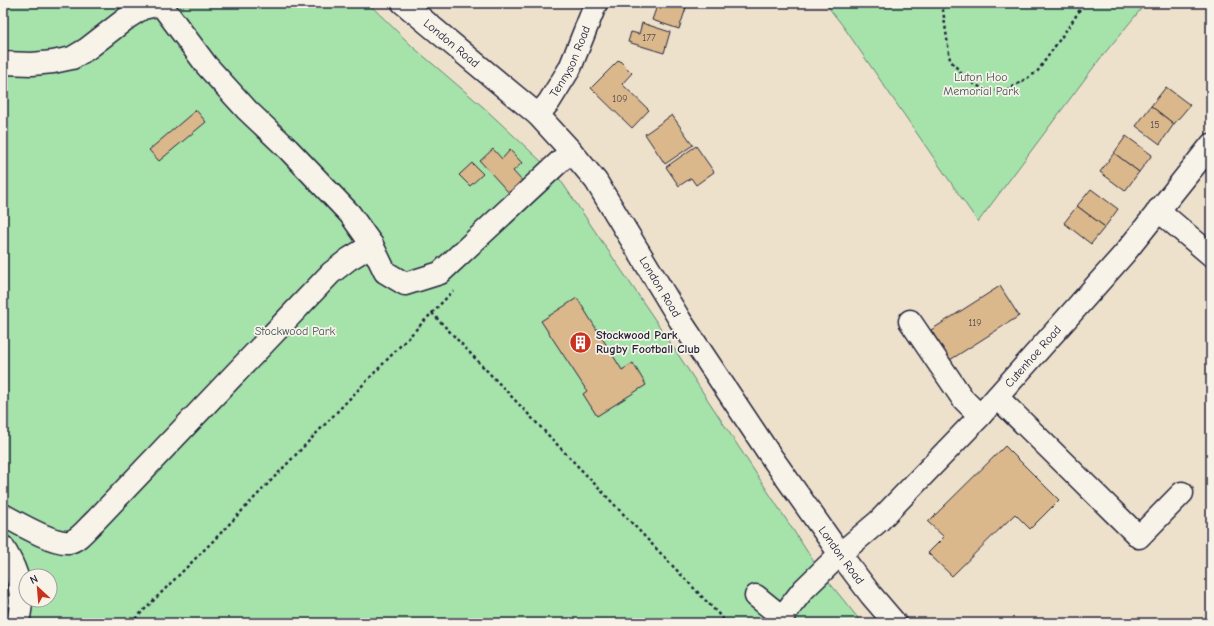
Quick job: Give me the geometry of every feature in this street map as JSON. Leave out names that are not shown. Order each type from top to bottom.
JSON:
[{"type":"street","name":"London Road","points":[[403,3],[538,115],[596,181],[685,327],[768,452],[840,554],[871,595],[895,623]]},
{"type":"street","name":"Tennyson Road","points":[[538,115],[549,102],[570,68],[596,3]]},
{"type":"street","points":[[3,63],[32,64],[72,58],[87,49],[127,18],[143,8],[160,4],[207,66],[247,110],[288,148],[332,193],[350,214],[372,245],[385,272],[404,284],[440,273],[571,151]]},
{"type":"street","name":"Cutenhoe Road","points":[[780,620],[803,590],[840,554],[879,521],[980,416],[1124,254],[1211,145]]},
{"type":"street","points":[[1158,210],[1211,255]]},
{"type":"street","points":[[3,515],[44,536],[60,541],[69,542],[77,538],[96,520],[331,274],[349,259],[372,245]]},
{"type":"street","points":[[910,321],[963,399],[980,416]]},
{"type":"street","points":[[997,397],[1139,536],[1182,493]]},
{"type":"street","points":[[3,547],[10,558],[18,577],[21,600],[18,623]]},
{"type":"street","points":[[756,596],[780,620]]},
{"type":"path","points":[[942,3],[950,60],[968,81],[984,89],[1006,91],[1036,72],[1084,3]]},
{"type":"path","points":[[131,623],[214,540],[454,290]]},
{"type":"path","points":[[432,313],[728,623]]},
{"type":"green space","name":"Stockwood Park","points":[[3,3],[368,3],[413,47],[482,106],[559,178],[664,333],[820,571],[862,623],[3,623]]},
{"type":"green space","name":"Luton Hoo Memorial Park","points":[[825,3],[1146,3],[1099,60],[978,222],[843,26]]},
{"type":"building","points":[[658,3],[670,3],[686,8],[679,29],[652,20]]},
{"type":"building","points":[[642,23],[670,32],[664,53],[628,42],[631,32],[639,34]]},
{"type":"building","points":[[619,60],[632,73],[622,84],[649,110],[632,128],[591,88]]},
{"type":"building","points":[[1166,87],[1190,105],[1174,124],[1151,106]]},
{"type":"building","points":[[1151,106],[1174,124],[1160,144],[1136,126]]},
{"type":"building","points":[[196,110],[206,122],[159,161],[149,150]]},
{"type":"building","points":[[672,115],[693,145],[665,164],[645,134]]},
{"type":"building","points":[[1126,136],[1152,155],[1139,172],[1114,153]]},
{"type":"building","points":[[696,146],[714,172],[696,185],[691,178],[679,186],[666,167]]},
{"type":"building","points":[[493,149],[502,159],[510,150],[522,163],[513,171],[523,182],[510,194],[480,161]]},
{"type":"building","points":[[1114,153],[1139,172],[1125,191],[1100,172]]},
{"type":"building","points":[[472,163],[483,174],[470,186],[459,175]]},
{"type":"building","points":[[1091,189],[1118,209],[1105,227],[1077,206]]},
{"type":"building","points":[[1077,206],[1105,227],[1091,244],[1064,223]]},
{"type":"building","points":[[1000,286],[1019,316],[950,360],[931,330]]},
{"type":"building","name":"Stockwood Park Rugby Football Club","points":[[577,298],[622,370],[633,363],[646,385],[597,416],[583,394],[587,391],[541,321]]},
{"type":"building","points":[[1005,446],[1059,500],[1030,529],[1015,514],[952,576],[928,553],[944,537],[928,522]]},
{"type":"place","name":"Stockwood Park Rugby Football Club","points":[[580,342]]}]
